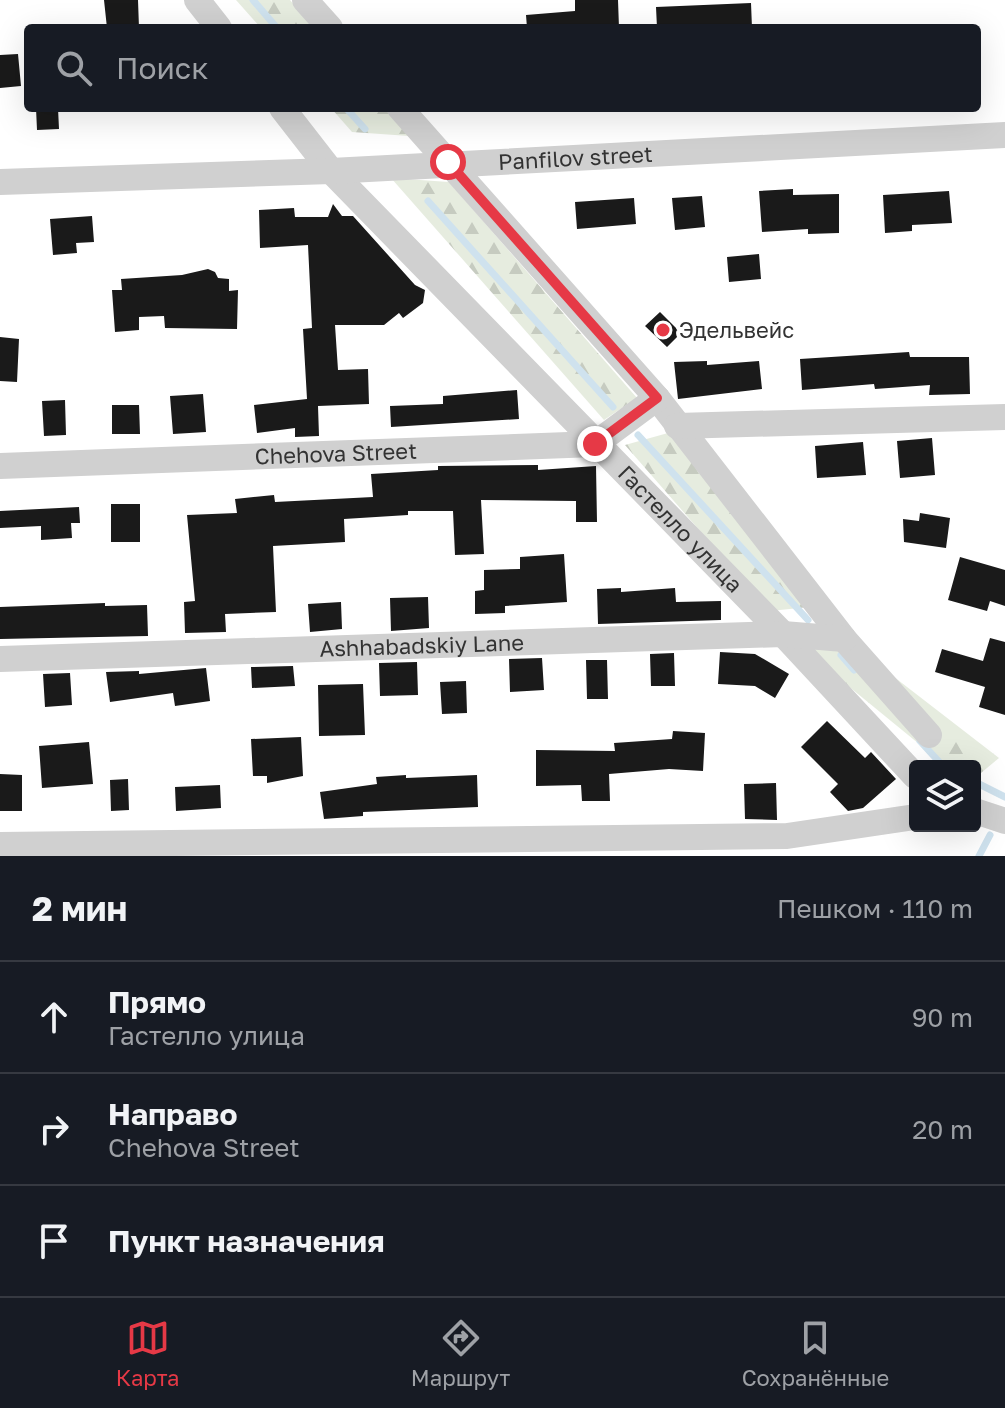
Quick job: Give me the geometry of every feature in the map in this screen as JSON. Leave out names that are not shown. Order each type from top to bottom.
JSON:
[{"type":"street","points":[[197,0],[216,24]]},
{"type":"street","points":[[305,0],[326,24]]},
{"type":"street","name":"Гастелло улица","points":[[285,112],[331,171],[783,634],[909,770]]},
{"type":"street","points":[[404,112],[657,398],[844,639],[929,735]]},
{"type":"street","name":"Panfilov street","points":[[0,182],[331,171],[448,162],[1005,135]]},
{"type":"street","points":[[595,444],[657,398]]},
{"type":"street","points":[[677,426],[1005,417]]},
{"type":"street","name":"Chehova Street","points":[[0,466],[595,444]]},
{"type":"street","name":"Ashhabadskiy Lane","points":[[0,659],[783,634],[844,639]]},
{"type":"street","points":[[981,813],[1005,821]]},
{"type":"street","points":[[0,845],[787,836],[909,818]]},
{"type":"green space","points":[[236,0],[290,0],[311,24],[257,24]]},
{"type":"green space","points":[[334,112],[388,112],[409,136],[352,132]]},
{"type":"green space","points":[[391,178],[449,182],[637,398],[604,420]]},
{"type":"green space","points":[[668,433],[819,606],[770,611],[625,445]]},
{"type":"green space","points":[[854,646],[999,758],[981,773],[981,760],[939,760],[803,649]]},
{"type":"building","points":[[104,0],[138,0],[139,24],[107,24]]},
{"type":"building","points":[[575,0],[618,0],[619,24],[527,24],[526,15],[575,11]]},
{"type":"building","points":[[751,3],[752,24],[657,24],[656,7]]},
{"type":"building","points":[[18,54],[21,86],[0,88],[0,55]]},
{"type":"building","points":[[36,112],[58,112],[59,129],[37,130]]},
{"type":"building","points":[[793,189],[793,195],[839,194],[839,233],[808,234],[808,229],[762,232],[759,191]]},
{"type":"building","points":[[949,191],[952,223],[912,225],[912,231],[885,233],[883,195]]},
{"type":"building","points":[[702,196],[705,227],[675,230],[672,198]]},
{"type":"building","points":[[634,198],[636,224],[577,229],[575,202]]},
{"type":"building","points":[[333,204],[342,216],[353,216],[415,285],[425,290],[423,303],[403,318],[399,313],[384,325],[335,325],[338,370],[368,369],[369,404],[318,406],[319,436],[295,437],[295,428],[257,433],[254,405],[307,399],[303,329],[312,328],[308,245],[260,248],[259,210],[294,208],[295,217],[328,217]]},
{"type":"building","points":[[92,216],[94,242],[76,243],[77,253],[53,255],[50,219]]},
{"type":"building","points":[[759,254],[761,279],[729,282],[727,257]]},
{"type":"building","points":[[208,269],[215,272],[218,278],[229,279],[229,291],[238,290],[237,329],[165,328],[164,316],[139,317],[139,330],[115,332],[112,290],[122,290],[121,279],[182,275]]},
{"type":"building","name":"Эдельвейс","points":[[660,312],[681,333],[667,347],[645,326]]},
{"type":"building","points":[[0,337],[19,339],[17,382],[0,381]]},
{"type":"building","points":[[909,352],[910,357],[969,357],[970,394],[929,395],[930,385],[875,389],[874,384],[802,390],[800,359]]},
{"type":"building","points":[[707,361],[707,365],[759,361],[762,389],[678,399],[674,362]]},
{"type":"building","points":[[517,390],[519,419],[391,427],[390,406],[443,404],[443,396]]},
{"type":"building","points":[[203,394],[206,432],[173,434],[170,396]]},
{"type":"building","points":[[65,400],[66,435],[44,436],[42,401]]},
{"type":"building","points":[[112,405],[139,405],[140,434],[112,434]]},
{"type":"building","points":[[932,438],[935,475],[900,478],[897,441]]},
{"type":"building","points":[[863,442],[866,475],[817,478],[815,446]]},
{"type":"building","points":[[538,465],[538,470],[596,466],[597,522],[576,522],[576,501],[481,500],[484,554],[455,555],[453,511],[408,511],[408,515],[344,519],[345,542],[273,546],[276,612],[225,614],[226,632],[185,633],[184,602],[195,601],[187,515],[237,513],[235,499],[274,495],[275,502],[373,497],[371,474],[438,470],[438,466]]},
{"type":"building","points":[[111,504],[140,504],[140,542],[111,542]]},
{"type":"building","points":[[79,507],[80,523],[71,523],[72,538],[41,540],[41,526],[0,528],[0,511]]},
{"type":"building","points":[[920,513],[950,518],[946,548],[904,542],[903,519],[919,521]]},
{"type":"building","points":[[564,554],[567,602],[505,606],[505,613],[475,614],[475,591],[484,590],[484,570],[520,569],[520,557]]},
{"type":"building","points":[[960,557],[1005,570],[1005,606],[990,601],[987,611],[948,600]]},
{"type":"building","points":[[621,588],[621,592],[675,588],[676,602],[721,601],[721,620],[598,624],[597,589]]},
{"type":"building","points":[[428,597],[429,628],[391,631],[390,598]]},
{"type":"building","points":[[341,602],[342,629],[310,632],[308,604]]},
{"type":"building","points":[[105,603],[105,606],[147,605],[148,636],[0,639],[0,607]]},
{"type":"building","points":[[990,638],[1005,642],[1005,715],[979,707],[985,687],[935,672],[942,649],[983,661]]},
{"type":"building","points":[[720,652],[755,654],[789,674],[775,698],[755,686],[718,684]]},
{"type":"building","points":[[674,653],[675,686],[651,686],[650,654]]},
{"type":"building","points":[[542,658],[544,690],[510,692],[509,659]]},
{"type":"building","points":[[586,660],[607,660],[608,699],[587,699]]},
{"type":"building","points":[[417,662],[418,695],[380,696],[379,663]]},
{"type":"building","points":[[293,666],[295,686],[252,688],[251,667]]},
{"type":"building","points":[[206,668],[210,701],[175,706],[173,693],[110,702],[106,672],[139,671],[139,674]]},
{"type":"building","points":[[70,673],[72,705],[45,707],[43,674]]},
{"type":"building","points":[[466,681],[467,713],[442,714],[440,682]]},
{"type":"building","points":[[363,684],[365,735],[319,736],[318,685]]},
{"type":"building","points":[[827,721],[865,758],[871,752],[896,779],[863,808],[848,811],[830,792],[838,784],[801,747]]},
{"type":"building","points":[[673,731],[705,733],[703,771],[669,769],[609,774],[610,801],[582,801],[581,785],[536,786],[536,750],[615,751],[614,743],[672,739]]},
{"type":"building","points":[[301,737],[303,776],[267,783],[267,776],[253,776],[251,739]]},
{"type":"building","points":[[89,742],[93,784],[42,788],[39,746]]},
{"type":"building","points":[[0,774],[22,775],[22,811],[0,811]]},
{"type":"building","points":[[406,775],[406,778],[477,775],[478,807],[363,812],[363,816],[324,819],[320,792],[377,784],[376,777]]},
{"type":"building","points":[[128,779],[129,810],[111,811],[110,780]]},
{"type":"building","points":[[776,783],[777,820],[745,819],[744,784]]},
{"type":"building","points":[[220,785],[221,808],[176,811],[175,787]]},
{"type":"waterway","points":[[253,0],[274,24]]},
{"type":"waterway","points":[[350,112],[365,129]]},
{"type":"waterway","points":[[428,201],[613,407]]},
{"type":"waterway","points":[[638,435],[808,620]]},
{"type":"waterway","points":[[841,655],[854,670]]},
{"type":"waterway","points":[[920,741],[937,760]]},
{"type":"waterway","points":[[981,785],[1005,797]]},
{"type":"waterway","points":[[979,856],[990,835]]},
{"type":"place","name":"Эдельвейс","points":[[663,330]]},
{"type":"route","points":[[448,162],[657,398],[595,444]]}]
